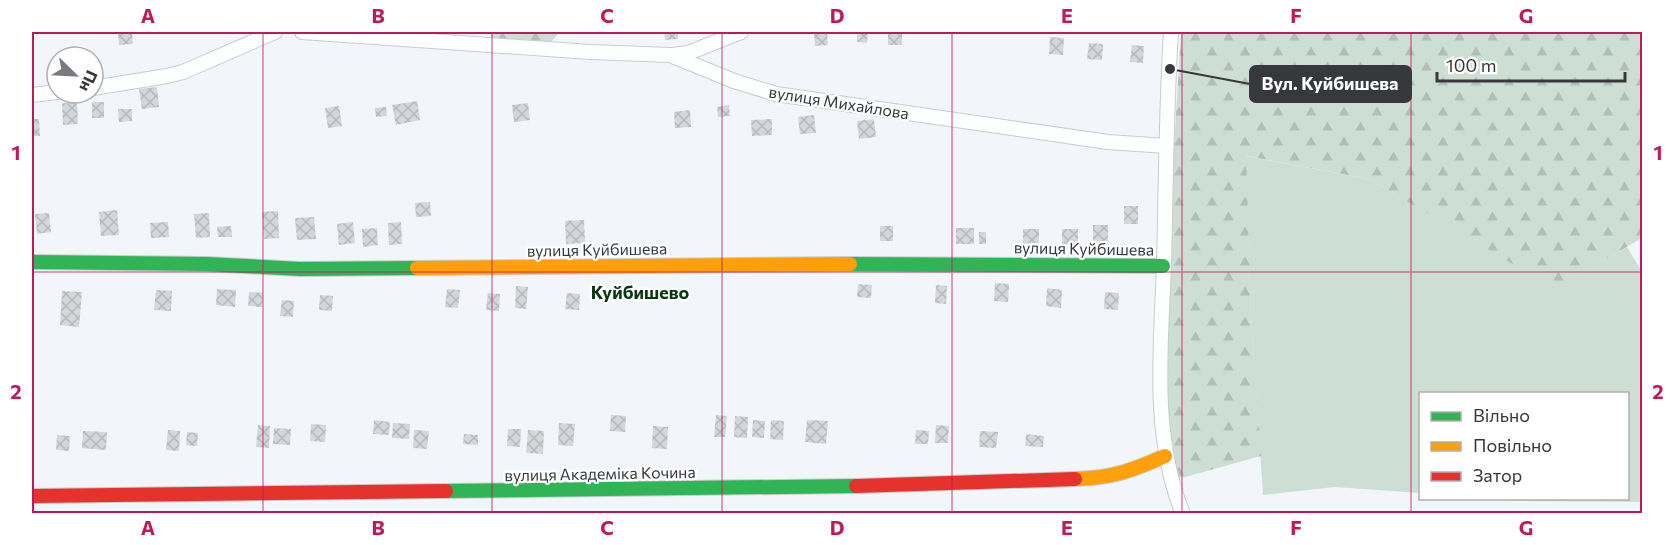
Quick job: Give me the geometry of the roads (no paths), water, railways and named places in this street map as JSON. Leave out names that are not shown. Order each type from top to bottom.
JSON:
[{"type":"street","points":[[105,86],[183,72],[246,42],[274,32]]},
{"type":"street","name":"вулиця Михайлова","points":[[302,32],[391,35],[670,55],[734,81],[776,94],[1108,142],[1166,146]]},
{"type":"street","points":[[670,55],[688,53],[741,32]]},
{"type":"street","points":[[1172,32],[1166,146],[1161,398],[1166,456],[1183,513]]},
{"type":"street","name":"вулиця Куйбишева","points":[[32,262],[207,264],[300,269],[906,263],[1164,266]]},
{"type":"street","name":"вулиця Академіка Кочина","points":[[32,496],[816,487],[1097,478],[1132,471],[1166,456]]},
{"type":"place","name":"Вул. Куйбишева","points":[[1170,69]]},
{"type":"district","name":"Куйбишево","points":[[640,292]]}]
